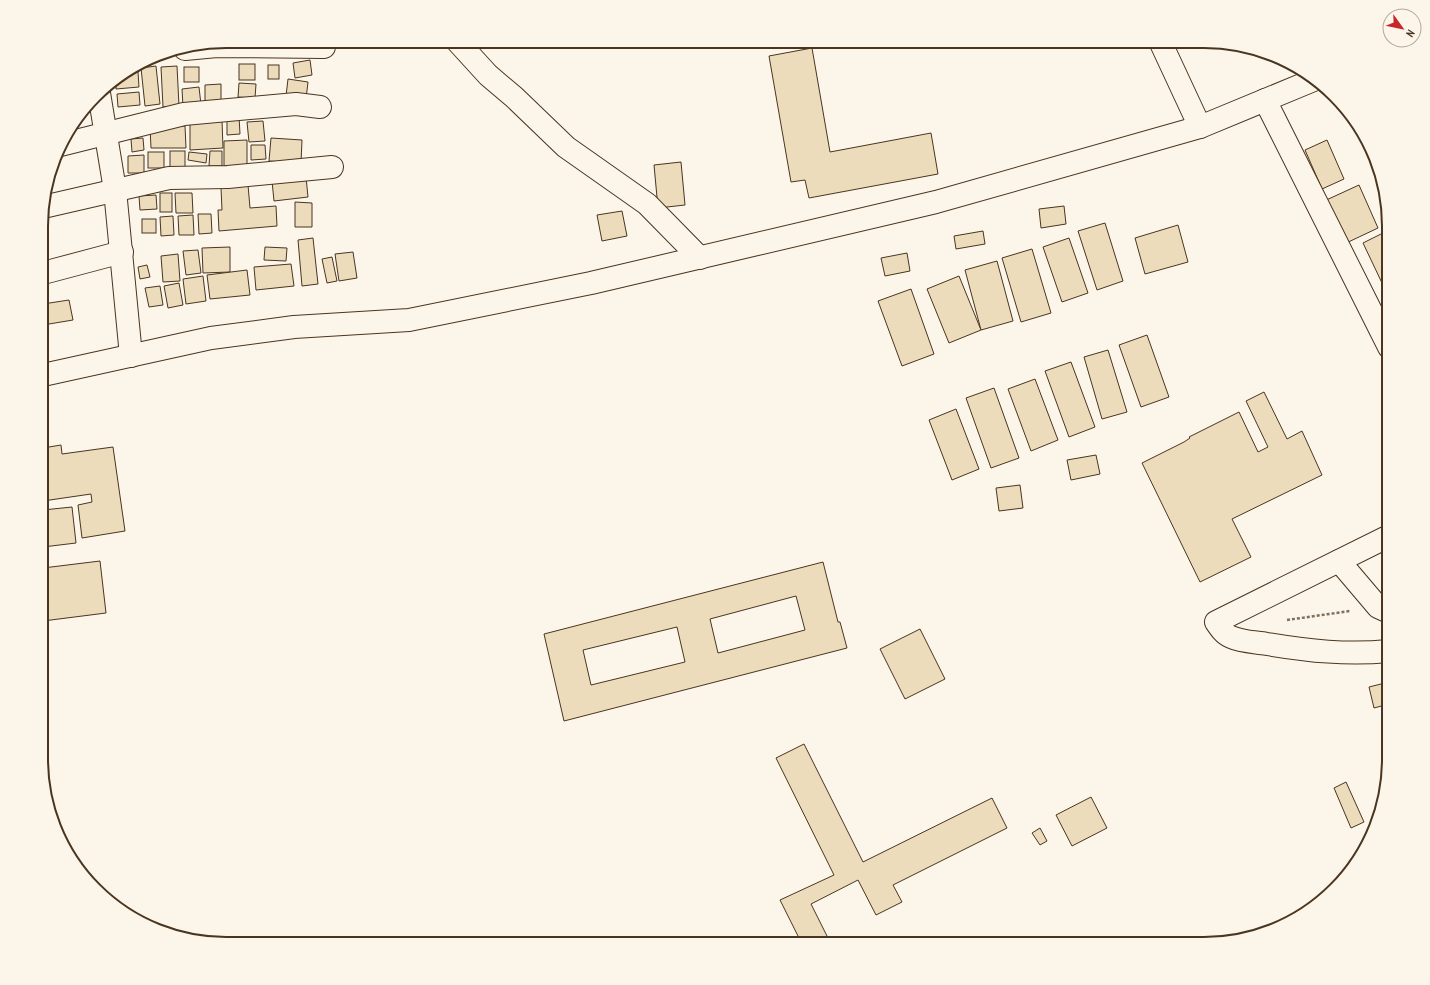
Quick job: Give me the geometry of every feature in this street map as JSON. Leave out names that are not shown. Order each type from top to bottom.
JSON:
[{"type":"street","points":[[463,48],[488,75],[514,97],[566,147],[647,204],[700,258]]},
{"type":"street","points":[[1163,48],[1200,127]]},
{"type":"street","points":[[48,374],[211,338],[294,327],[409,320],[591,283],[700,258],[936,202],[1200,127],[1308,82]]},
{"type":"street","points":[[100,100],[115,190],[131,356]]},
{"type":"street","points":[[1265,100],[1382,333]]},
{"type":"street","points":[[68,143],[184,114],[296,104],[320,107]]},
{"type":"street","points":[[50,205],[169,178],[228,177],[332,167]]},
{"type":"street","points":[[48,272],[122,252]]},
{"type":"street","points":[[1382,540],[1216,622],[1221,630],[1231,637],[1277,646],[1340,653],[1382,651]]},
{"type":"street","points":[[1339,561],[1382,608]]},
{"type":"path","points":[[1284,621],[1382,609]]},
{"type":"building","points":[[812,48],[830,152],[931,133],[938,174],[809,198],[805,180],[791,182],[769,56]]},
{"type":"building","points":[[310,60],[312,75],[295,78],[293,63]]},
{"type":"building","points":[[239,64],[255,64],[255,80],[239,80]]},
{"type":"building","points":[[268,65],[279,65],[279,79],[268,79]]},
{"type":"building","points":[[156,66],[160,104],[145,106],[141,70]]},
{"type":"building","points":[[177,66],[179,106],[163,107],[161,67]]},
{"type":"building","points":[[184,67],[199,67],[199,82],[184,82]]},
{"type":"building","points":[[138,72],[139,87],[116,89],[116,87]]},
{"type":"building","points":[[288,79],[308,82],[306,99],[286,96]]},
{"type":"building","points":[[239,83],[256,84],[255,98],[238,97]]},
{"type":"building","points":[[221,84],[221,102],[205,102],[205,85]]},
{"type":"building","points":[[199,87],[201,105],[183,107],[182,89]]},
{"type":"building","points":[[139,92],[140,105],[118,107],[117,94]]},
{"type":"building","points":[[227,116],[239,116],[240,134],[227,135]]},
{"type":"building","points":[[222,121],[223,148],[190,150],[190,123]]},
{"type":"building","points":[[263,121],[265,141],[249,142],[247,122]]},
{"type":"building","points":[[185,126],[186,148],[151,148],[150,127]]},
{"type":"building","points":[[143,138],[144,150],[132,152],[131,139]]},
{"type":"building","points":[[271,138],[302,140],[301,163],[269,161]]},
{"type":"building","points":[[247,140],[247,166],[224,166],[224,141]]},
{"type":"building","points":[[1327,140],[1344,179],[1322,189],[1305,150]]},
{"type":"building","points":[[251,145],[265,145],[266,159],[251,160]]},
{"type":"building","points":[[170,151],[185,151],[185,167],[170,167]]},
{"type":"building","points":[[210,151],[222,151],[222,166],[209,166]]},
{"type":"building","points":[[148,152],[164,152],[164,168],[148,168]]},
{"type":"building","points":[[189,152],[207,154],[206,163],[188,160]]},
{"type":"building","points":[[144,155],[144,173],[128,173],[128,156]]},
{"type":"building","points":[[681,162],[685,205],[658,208],[654,165]]},
{"type":"building","points":[[306,177],[308,197],[274,201],[272,181]]},
{"type":"building","points":[[248,185],[250,208],[276,206],[277,226],[219,231],[218,210],[222,210],[221,188]]},
{"type":"building","points":[[1359,185],[1378,228],[1342,245],[1322,202]]},
{"type":"building","points":[[160,193],[172,193],[172,212],[160,212]]},
{"type":"building","points":[[175,193],[192,193],[193,213],[176,213]]},
{"type":"building","points":[[156,195],[157,209],[140,210],[139,196]]},
{"type":"building","points":[[295,202],[312,203],[312,227],[295,227]]},
{"type":"building","points":[[1064,206],[1066,224],[1041,228],[1039,209]]},
{"type":"building","points":[[622,211],[627,236],[602,241],[597,215]]},
{"type":"building","points":[[198,214],[211,214],[212,233],[199,234]]},
{"type":"building","points":[[193,215],[194,235],[179,235],[178,216]]},
{"type":"building","points":[[173,216],[174,235],[161,236],[160,217]]},
{"type":"building","points":[[142,219],[156,219],[156,233],[142,233]]},
{"type":"building","points":[[1105,223],[1123,281],[1097,290],[1078,231]]},
{"type":"building","points":[[1178,225],[1188,262],[1145,274],[1135,238]]},
{"type":"building","points":[[983,231],[985,244],[956,249],[954,236]]},
{"type":"building","points":[[1382,234],[1382,283],[1363,243]]},
{"type":"building","points":[[313,238],[318,284],[302,286],[298,240]]},
{"type":"building","points":[[1069,238],[1088,293],[1062,302],[1043,247]]},
{"type":"building","points":[[230,247],[230,272],[203,273],[202,248]]},
{"type":"building","points":[[265,247],[287,248],[286,261],[264,260]]},
{"type":"building","points":[[1032,249],[1051,313],[1021,322],[1002,258]]},
{"type":"building","points":[[198,250],[201,273],[186,275],[183,251]]},
{"type":"building","points":[[353,252],[357,278],[339,281],[335,254]]},
{"type":"building","points":[[907,253],[910,271],[885,276],[881,258]]},
{"type":"building","points":[[178,254],[180,281],[163,282],[161,256]]},
{"type":"building","points":[[332,257],[337,281],[327,283],[322,259]]},
{"type":"building","points":[[997,261],[1013,321],[981,330],[965,270]]},
{"type":"building","points":[[291,264],[294,286],[256,290],[254,267]]},
{"type":"building","points":[[147,265],[150,277],[140,279],[138,267]]},
{"type":"building","points":[[247,270],[250,295],[210,299],[207,275]]},
{"type":"building","points":[[203,276],[206,301],[186,304],[183,279]]},
{"type":"building","points":[[959,276],[981,330],[949,343],[927,289]]},
{"type":"building","points":[[179,283],[183,305],[168,308],[164,286]]},
{"type":"building","points":[[160,286],[163,305],[149,307],[145,288]]},
{"type":"building","points":[[911,289],[934,354],[902,366],[878,301]]},
{"type":"building","points":[[69,300],[73,320],[48,324],[48,303]]},
{"type":"building","points":[[1147,335],[1169,397],[1141,407],[1119,345]]},
{"type":"building","points":[[1108,350],[1127,412],[1102,419],[1084,357]]},
{"type":"building","points":[[1071,362],[1095,427],[1069,437],[1045,371]]},
{"type":"building","points":[[1035,379],[1058,440],[1031,451],[1008,389]]},
{"type":"building","points":[[994,388],[1019,458],[991,468],[966,398]]},
{"type":"building","points":[[1264,392],[1287,439],[1302,431],[1322,475],[1232,519],[1251,557],[1200,582],[1142,463],[1239,412],[1258,452],[1268,447],[1246,401]]},
{"type":"building","points":[[956,409],[979,469],[952,480],[929,420]]},
{"type":"building","points":[[61,445],[62,454],[113,447],[125,531],[82,538],[78,505],[92,502],[91,494],[48,500],[48,447]]},
{"type":"building","points":[[1096,455],[1100,474],[1071,480],[1067,460]]},
{"type":"building","points":[[1020,485],[1023,508],[999,511],[996,488]]},
{"type":"building","points":[[72,507],[76,543],[48,546],[48,509]]},
{"type":"building","points":[[100,561],[106,613],[48,620],[48,567]]},
{"type":"building","points":[[823,562],[838,622],[840,622],[847,648],[564,721],[544,634]],"holes":[[[796,596],[805,630],[718,653],[710,619]],[[677,627],[685,662],[591,685],[583,650]]]},
{"type":"building","points":[[920,629],[945,679],[905,699],[880,649]]},
{"type":"building","points":[[1382,684],[1382,706],[1374,708],[1369,687]]},
{"type":"building","points":[[804,744],[863,862],[992,798],[1007,828],[893,885],[902,902],[876,915],[858,880],[811,904],[828,937],[798,937],[780,900],[834,875],[776,758]]},
{"type":"building","points":[[1346,782],[1364,822],[1351,828],[1334,788]]},
{"type":"building","points":[[1091,797],[1107,828],[1072,846],[1056,815]]},
{"type":"building","points":[[1040,828],[1047,841],[1040,845],[1032,833]]}]
